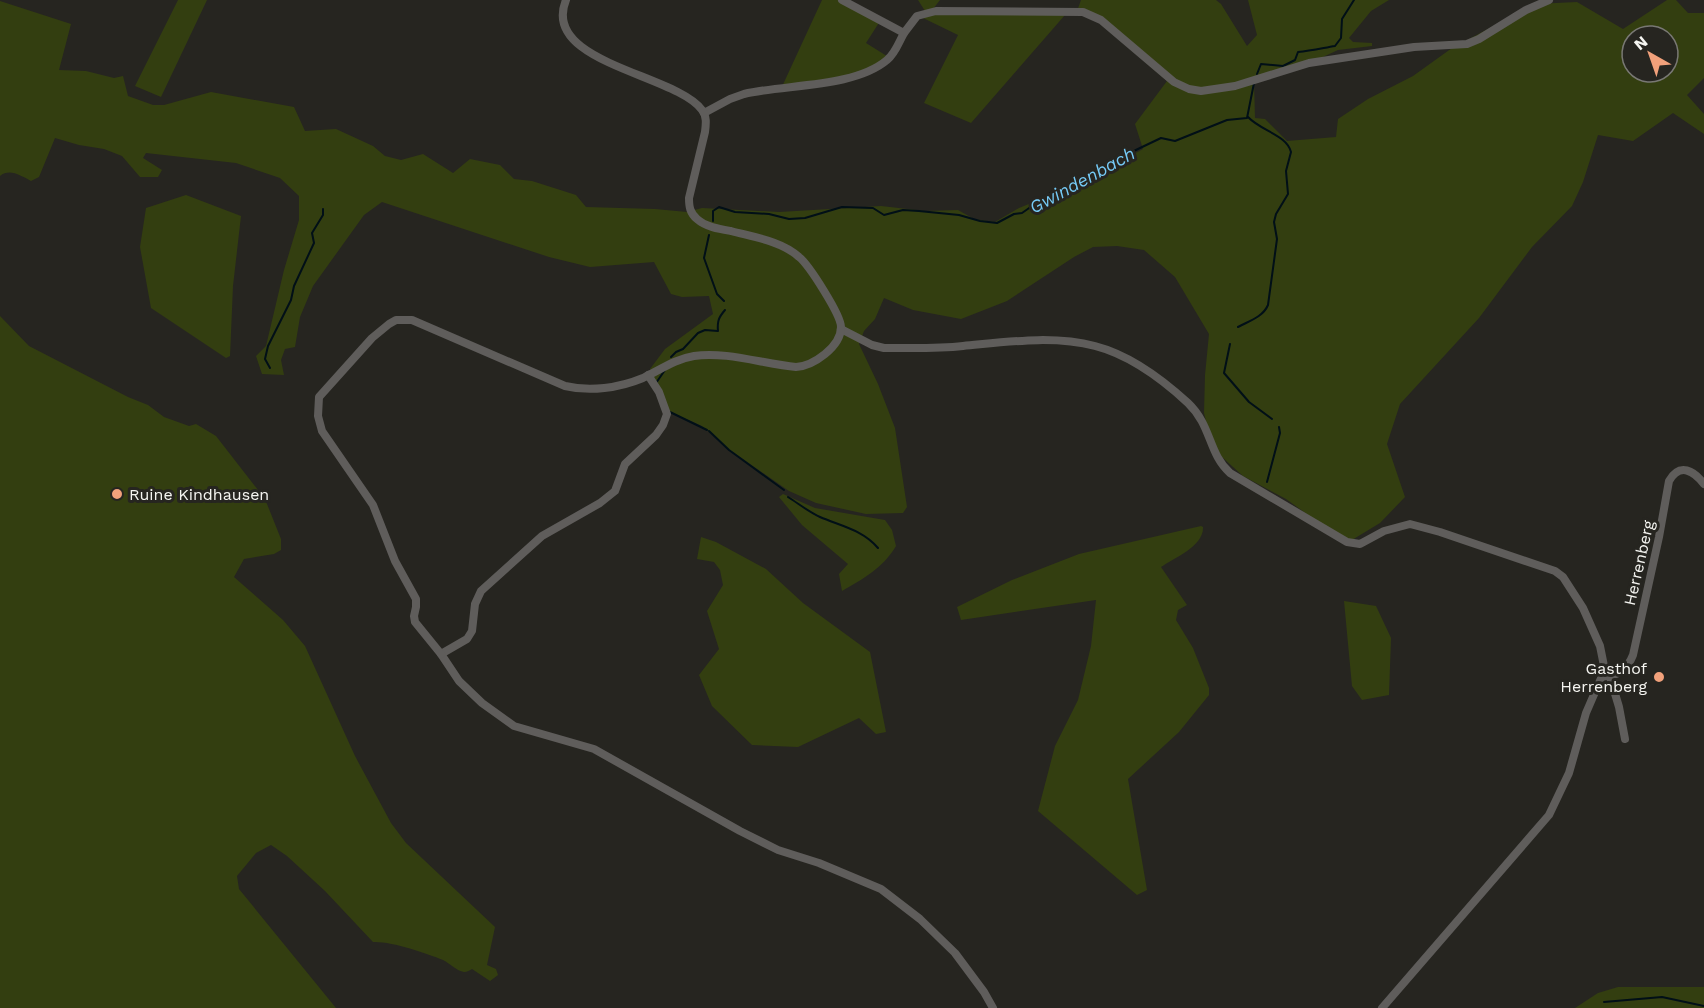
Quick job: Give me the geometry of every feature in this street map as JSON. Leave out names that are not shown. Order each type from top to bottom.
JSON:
[{"type":"street","points":[[566,0],[562,20],[574,40],[606,60],[692,100],[704,113],[705,132],[689,198],[692,212],[709,226],[780,245],[798,255],[835,310],[841,329],[838,338],[831,348],[817,360],[805,365],[789,366],[697,356],[676,362],[641,379],[602,388],[575,389],[421,324],[404,320],[389,324],[372,338],[319,397],[318,416],[322,431],[373,506],[395,561],[416,599],[415,622],[459,681],[482,703],[514,726],[594,749],[768,845],[819,862],[881,889],[920,919],[955,953],[974,977],[993,1008]]},
{"type":"street","points":[[842,0],[904,33]]},
{"type":"street","points":[[704,113],[744,94],[818,84],[867,71],[890,57],[904,33],[918,16],[936,11],[1083,12],[1101,20],[1174,82],[1189,89],[1201,91],[1235,86],[1309,63],[1414,47],[1467,44],[1485,36],[1534,5],[1549,0]]},
{"type":"street","points":[[841,329],[872,345],[884,348],[961,347],[1059,341],[1090,345],[1121,355],[1162,381],[1196,411],[1204,423],[1217,457],[1230,473],[1347,542],[1360,544],[1384,531],[1410,524],[1555,571],[1563,577],[1583,608],[1595,633],[1606,676],[1619,706],[1625,739]]},
{"type":"street","points":[[441,654],[467,639],[472,632],[475,604],[481,591],[542,536],[600,503],[615,491],[625,464],[656,435],[668,414],[659,392],[648,375]]},
{"type":"street","name":"Herrenberg","points":[[1606,676],[1629,666],[1633,655],[1669,481],[1678,472],[1690,470],[1704,484]]},
{"type":"street","points":[[1382,1008],[1549,815],[1569,773],[1586,713],[1606,676]]},
{"type":"green space","points":[[178,0],[207,0],[161,97],[135,86]]},
{"type":"green space","points":[[822,0],[848,0],[882,18],[866,43],[890,58],[866,73],[780,91]]},
{"type":"green space","points":[[918,0],[940,0],[933,9],[1065,15],[971,123],[924,103],[958,35],[921,17],[925,11]]},
{"type":"green space","points":[[1081,0],[1216,0],[1221,4],[1247,46],[1257,35],[1248,0],[1389,0],[1371,11],[1349,38],[1353,42],[1372,43],[1372,46],[1338,50],[1312,62],[1254,82],[1255,118],[1265,119],[1287,141],[1336,137],[1338,119],[1368,99],[1413,76],[1452,48],[1535,4],[1577,2],[1620,27],[1620,84],[1680,84],[1680,24],[1631,24],[1667,0],[1676,0],[1688,13],[1704,13],[1704,78],[1687,95],[1704,114],[1704,134],[1673,113],[1633,141],[1598,135],[1583,182],[1572,206],[1532,247],[1479,318],[1400,404],[1387,444],[1405,497],[1380,523],[1347,543],[1286,499],[1243,476],[1222,457],[1211,442],[1204,413],[1209,334],[1175,277],[1144,250],[1117,246],[1093,247],[1007,301],[961,319],[913,310],[884,298],[875,319],[864,331],[859,344],[895,428],[907,507],[903,513],[866,514],[816,503],[789,491],[727,448],[702,426],[670,412],[650,369],[665,349],[713,314],[709,296],[682,297],[671,294],[654,262],[590,267],[549,257],[382,202],[364,215],[313,286],[300,317],[295,347],[285,349],[281,360],[284,375],[262,374],[256,356],[266,346],[284,270],[299,220],[299,196],[280,178],[236,163],[146,153],[143,158],[162,170],[158,177],[140,177],[122,156],[104,149],[55,138],[39,177],[31,181],[12,173],[0,176],[0,1],[71,24],[59,70],[86,71],[114,78],[123,76],[128,96],[153,105],[164,105],[211,92],[294,107],[305,131],[336,129],[373,146],[385,156],[401,160],[423,154],[453,173],[470,159],[500,165],[514,179],[532,181],[576,195],[586,207],[687,212],[702,208],[779,212],[881,206],[925,211],[958,210],[974,219],[995,222],[1019,208],[1083,182],[1143,149],[1135,124],[1167,81],[1089,16],[1076,14]]},
{"type":"green space","points":[[186,195],[241,216],[233,286],[230,356],[226,358],[151,308],[140,247],[146,208]]},
{"type":"green space","points":[[0,316],[29,346],[148,405],[164,417],[189,426],[196,424],[216,436],[265,499],[281,539],[281,550],[274,554],[244,559],[234,577],[283,620],[305,646],[355,756],[391,823],[406,843],[495,927],[487,965],[496,969],[498,975],[490,981],[472,969],[466,972],[461,971],[443,960],[418,951],[389,943],[373,942],[325,891],[287,856],[271,845],[256,853],[237,876],[239,889],[336,1008],[0,1008]]},
{"type":"green space","points":[[783,494],[815,508],[885,520],[892,530],[896,546],[879,567],[842,591],[839,574],[848,564],[802,525],[779,497]]},
{"type":"green space","points":[[1203,527],[1202,534],[1194,546],[1161,567],[1187,605],[1178,610],[1176,620],[1193,648],[1209,688],[1209,695],[1179,732],[1128,779],[1147,890],[1137,895],[1038,811],[1055,746],[1078,700],[1091,646],[1096,600],[961,620],[957,607],[1012,580],[1079,554]]},
{"type":"green space","points":[[701,537],[716,542],[766,569],[803,603],[870,652],[886,732],[876,734],[859,718],[798,747],[752,745],[712,706],[699,675],[719,649],[707,611],[723,585],[720,570],[714,562],[697,559]]},
{"type":"green space","points":[[1344,601],[1376,606],[1391,638],[1389,695],[1362,700],[1352,686]]},
{"type":"green space","points":[[1618,987],[1704,987],[1704,1008],[1575,1008],[1598,993]]},
{"type":"waterway","name":"Gwindenbach","points":[[1257,74],[1261,64],[1283,66],[1295,60],[1298,52],[1335,46],[1341,38],[1342,19],[1354,0]]},
{"type":"waterway","name":"Gwindenbach","points":[[713,221],[713,211],[719,207],[735,212],[769,214],[789,219],[805,218],[842,207],[873,208],[884,215],[903,210],[959,215],[997,223],[1014,214],[1022,213],[1052,192],[1063,187],[1074,188],[1083,178],[1161,138],[1175,141],[1227,120],[1247,118],[1254,83]]},
{"type":"waterway","points":[[1238,327],[1259,316],[1268,305],[1277,239],[1274,222],[1288,194],[1286,171],[1291,152],[1284,141],[1248,117]]},
{"type":"waterway","points":[[270,368],[265,359],[268,346],[291,300],[294,286],[314,243],[312,233],[323,215],[323,209]]},
{"type":"waterway","name":"Gwindenbach","points":[[709,235],[704,258],[717,294],[724,301]]},
{"type":"waterway","points":[[671,357],[683,349],[698,333],[705,330],[718,331],[719,319],[725,310]]},
{"type":"waterway","points":[[1230,344],[1224,373],[1249,402],[1272,419]]},
{"type":"waterway","points":[[656,383],[665,370]]},
{"type":"waterway","points":[[670,412],[707,430]]},
{"type":"waterway","points":[[1267,482],[1280,433],[1279,427]]},
{"type":"waterway","points":[[709,431],[729,450],[784,490]]},
{"type":"waterway","points":[[788,497],[816,515],[859,533],[878,548]]},
{"type":"waterway","points":[[1604,1002],[1662,997],[1704,1006]]},
{"type":"place","name":"Ruine Kindhausen","points":[[117,494]]},
{"type":"place","name":"Gasthof Herrenberg","points":[[1659,677]]}]
